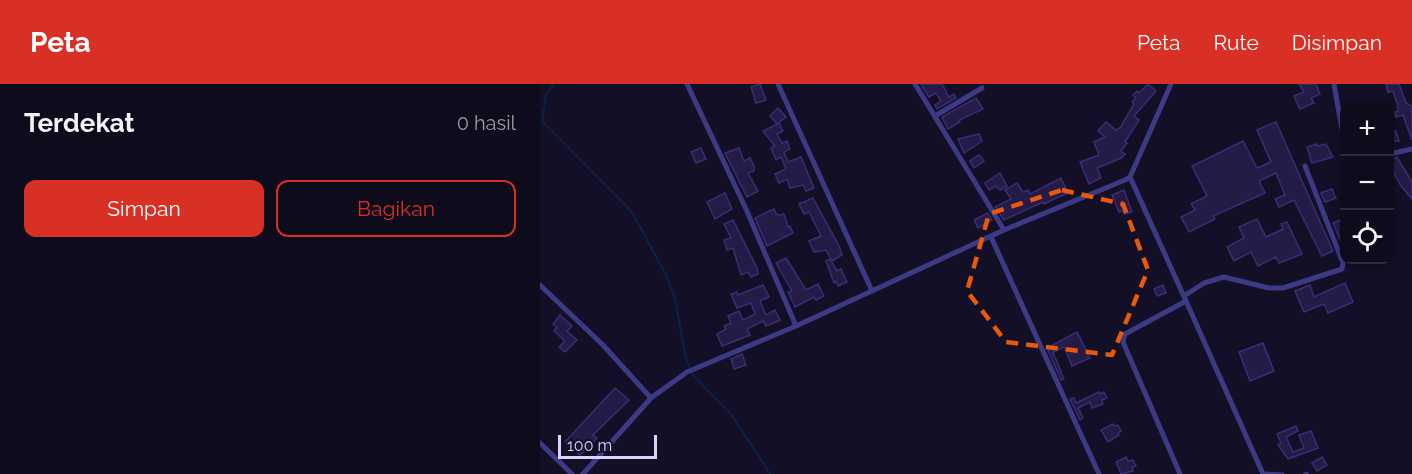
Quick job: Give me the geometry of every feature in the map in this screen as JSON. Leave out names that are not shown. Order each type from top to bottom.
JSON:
[{"type":"street","points":[[687,84],[746,209],[796,326]]},
{"type":"street","points":[[778,84],[872,291]]},
{"type":"street","points":[[915,84],[1004,230]]},
{"type":"street","points":[[583,474],[651,398],[687,372],[796,326],[1004,230],[1107,189],[1130,177],[1171,84]]},
{"type":"street","points":[[1334,84],[1340,118]]},
{"type":"street","points":[[935,116],[982,88]]},
{"type":"street","points":[[1394,153],[1412,149]]},
{"type":"street","points":[[1180,474],[1123,342],[1125,334],[1185,298],[1204,283],[1224,277],[1269,288],[1283,288],[1342,269],[1343,263],[1305,166]]},
{"type":"street","points":[[1130,177],[1263,474]]},
{"type":"street","points":[[991,237],[1099,474]]},
{"type":"street","points":[[540,285],[603,345],[651,398]]},
{"type":"street","points":[[540,443],[572,474]]},
{"type":"lane","points":[[1263,474],[1283,474]]},
{"type":"highlighted area","points":[[1062,190],[1123,204],[1148,270],[1112,355],[1006,342],[967,291],[989,214]]},
{"type":"building","points":[[760,84],[766,100],[756,103],[751,87]]},
{"type":"building","points":[[921,84],[942,84],[949,97],[954,94],[956,98],[937,109],[935,105],[941,101],[936,93],[929,97]]},
{"type":"building","points":[[1148,84],[1156,91],[1134,116],[1139,120],[1121,151],[1125,154],[1097,168],[1101,178],[1089,184],[1080,162],[1099,155],[1094,142],[1105,137],[1098,131],[1106,122],[1116,130],[1120,128],[1134,104],[1132,102],[1136,98],[1133,95],[1137,91],[1139,93]]},
{"type":"building","points":[[1299,84],[1316,84],[1320,94],[1311,98],[1314,103],[1300,109],[1294,96],[1304,92]]},
{"type":"building","points":[[1386,84],[1399,84],[1406,103],[1412,106],[1412,140],[1403,115],[1396,117],[1395,112],[1398,111],[1398,106],[1393,91],[1388,92]]},
{"type":"building","points":[[976,98],[983,109],[959,120],[960,122],[948,129],[942,117]]},
{"type":"building","points":[[778,108],[786,117],[777,124],[770,116]]},
{"type":"building","points":[[1276,122],[1333,251],[1322,256],[1294,200],[1279,207],[1275,199],[1285,195],[1276,173],[1259,181],[1265,193],[1213,216],[1215,219],[1189,232],[1181,217],[1195,210],[1191,204],[1207,196],[1192,166],[1243,141],[1257,168],[1271,162],[1257,130]]},
{"type":"building","points":[[779,123],[783,131],[777,134],[782,143],[787,141],[790,149],[784,152],[788,162],[801,157],[814,188],[806,191],[803,185],[790,188],[787,179],[779,183],[775,174],[786,169],[781,157],[776,160],[771,148],[775,146],[763,131]]},
{"type":"building","points":[[1396,131],[1399,141],[1394,142],[1394,132]]},
{"type":"building","points":[[979,134],[982,141],[964,153],[958,139]]},
{"type":"building","points":[[1317,144],[1317,146],[1326,144],[1333,157],[1312,163],[1307,147]]},
{"type":"building","points":[[701,148],[706,159],[696,163],[691,152]]},
{"type":"building","points":[[739,148],[744,161],[750,158],[754,166],[754,171],[748,173],[758,191],[747,197],[725,153]]},
{"type":"building","points":[[979,155],[984,161],[974,168],[970,161]]},
{"type":"building","points":[[1397,157],[1412,182],[1412,199],[1394,173],[1394,158]]},
{"type":"building","points":[[1000,173],[1007,186],[1000,190],[996,186],[989,190],[985,183]]},
{"type":"building","points":[[1061,178],[1068,193],[1044,204],[1043,202],[1004,220],[995,207],[1011,199],[1005,190],[1017,183],[1023,192],[1028,190],[1030,194]]},
{"type":"building","points":[[1332,189],[1336,198],[1325,202],[1321,193]]},
{"type":"building","points":[[1124,190],[1132,212],[1124,214],[1123,211],[1119,212],[1112,195]]},
{"type":"building","points":[[725,193],[732,209],[715,219],[707,202]]},
{"type":"building","points":[[813,198],[842,255],[832,261],[826,250],[814,252],[809,241],[821,236],[809,212],[804,214],[799,204]]},
{"type":"building","points":[[774,209],[777,215],[784,214],[788,227],[790,226],[793,233],[767,246],[755,218]]},
{"type":"building","points":[[988,213],[992,220],[978,228],[974,220]]},
{"type":"building","points":[[1257,219],[1266,237],[1283,229],[1281,224],[1287,222],[1302,254],[1279,263],[1276,257],[1258,266],[1251,252],[1234,261],[1227,247],[1244,238],[1239,227]]},
{"type":"building","points":[[733,220],[757,268],[758,274],[751,277],[748,272],[741,275],[733,248],[727,250],[724,240],[731,238],[724,224]]},
{"type":"building","points":[[1340,220],[1340,240],[1333,223]]},
{"type":"building","points":[[786,258],[806,290],[818,284],[824,296],[816,300],[814,297],[795,307],[788,292],[792,291],[776,263]]},
{"type":"building","points":[[830,259],[837,271],[841,269],[847,282],[838,286],[836,281],[834,283],[826,261]]},
{"type":"building","points":[[1345,283],[1353,302],[1328,313],[1324,304],[1304,312],[1295,291],[1310,285],[1314,297]]},
{"type":"building","points":[[763,285],[769,297],[760,301],[766,315],[775,310],[780,320],[766,326],[763,321],[747,329],[750,335],[722,346],[717,334],[726,329],[724,326],[731,323],[728,316],[739,311],[743,320],[755,314],[751,303],[737,308],[731,294],[737,292],[738,295]]},
{"type":"building","points":[[1163,285],[1166,293],[1157,296],[1154,289]]},
{"type":"building","points":[[560,315],[572,326],[567,331],[577,340],[565,352],[559,347],[565,341],[554,331],[557,327],[553,324]]},
{"type":"building","points":[[1077,332],[1090,358],[1072,366],[1064,347],[1053,352],[1064,379],[1061,380],[1047,348]]},
{"type":"building","points":[[1263,343],[1274,371],[1250,381],[1239,352]]},
{"type":"building","points":[[742,354],[746,365],[734,369],[731,359]]},
{"type":"building","points":[[615,388],[629,400],[593,435],[597,438],[580,455],[565,442]]},
{"type":"building","points":[[1099,392],[1100,394],[1104,392],[1107,398],[1102,400],[1103,404],[1092,408],[1090,402],[1078,408],[1083,418],[1080,420],[1070,399],[1074,398],[1076,403]]},
{"type":"building","points":[[1113,424],[1118,425],[1121,431],[1108,442],[1101,430]]},
{"type":"building","points":[[1296,426],[1298,431],[1286,437],[1293,452],[1304,448],[1299,435],[1311,431],[1318,448],[1288,459],[1278,445],[1281,443],[1277,434]]},
{"type":"building","points":[[1126,457],[1128,461],[1133,460],[1136,466],[1132,468],[1133,471],[1121,474],[1116,462]]},
{"type":"building","points":[[1322,457],[1327,465],[1317,471],[1312,463]]},
{"type":"waterway","points":[[554,84],[546,95],[542,121],[632,212],[666,275],[675,298],[686,359],[692,374],[731,414],[770,474]]}]
